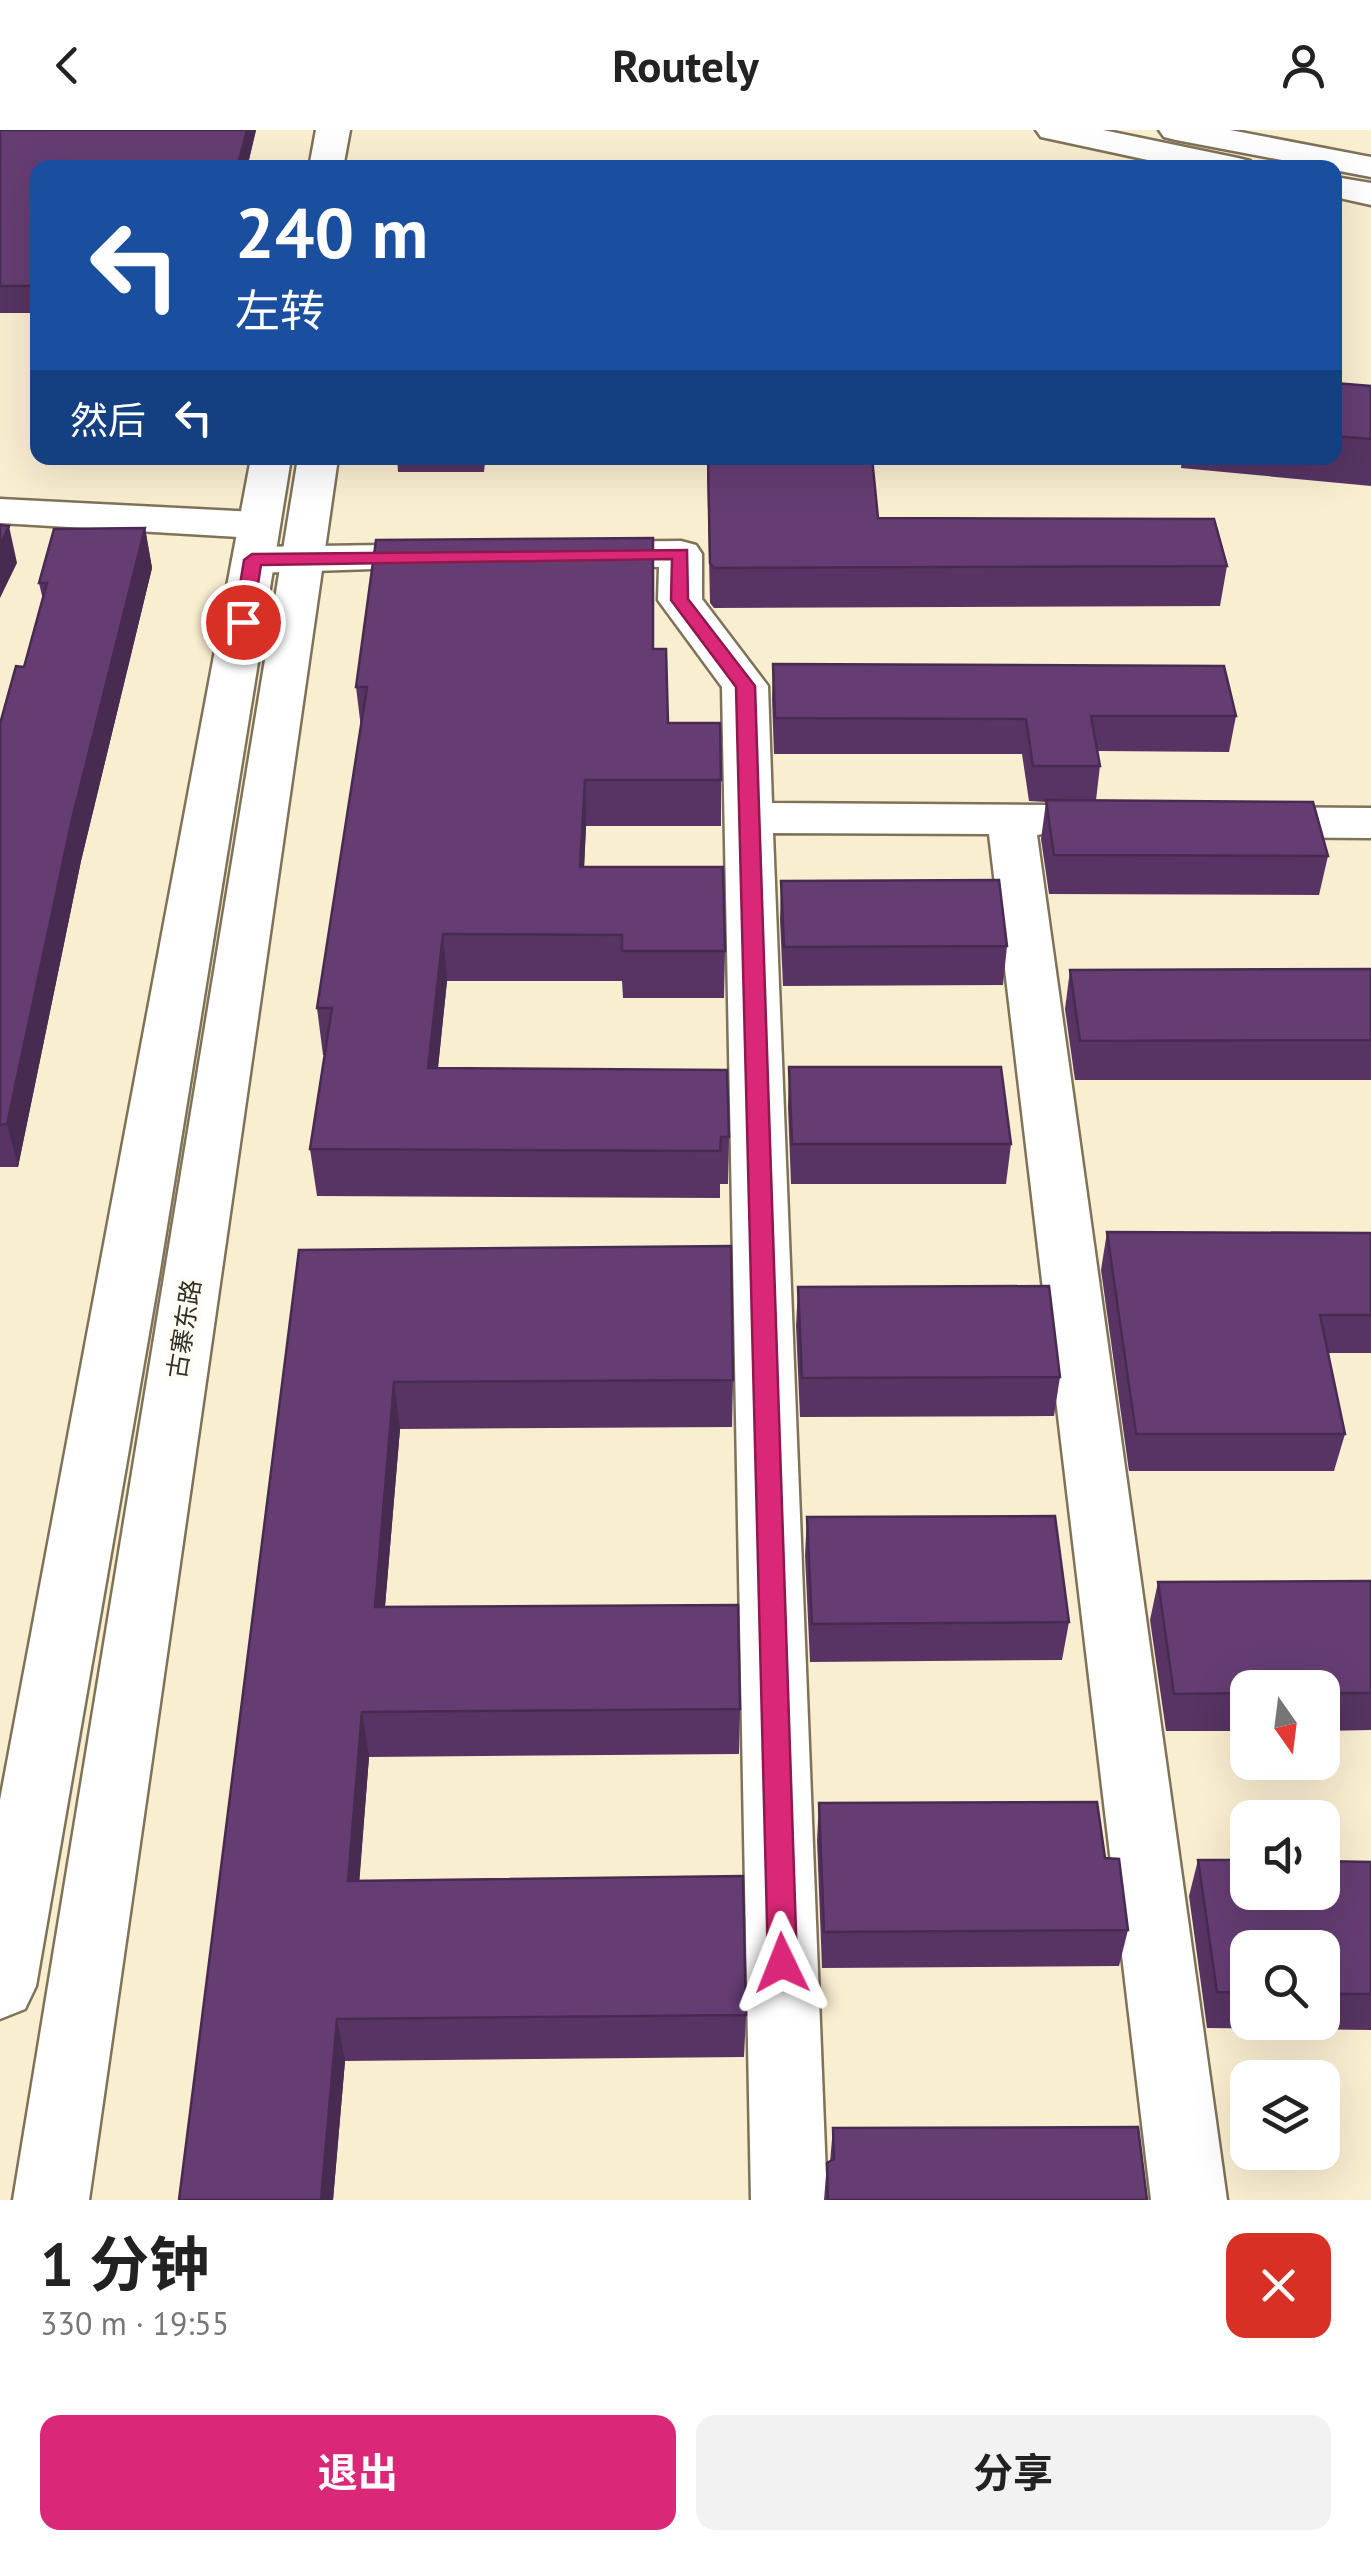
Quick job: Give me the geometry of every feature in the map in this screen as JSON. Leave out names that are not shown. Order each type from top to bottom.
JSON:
[{"type":"street","points":[[327,160],[333,130]]},
{"type":"street","points":[[1053,130],[1199,160]]},
{"type":"street","points":[[1176,130],[1334,160]]},
{"type":"street","points":[[1342,161],[1371,167]]},
{"type":"street","points":[[1342,188],[1371,194]]},
{"type":"street","name":"古寨东路","points":[[51,2200],[270,548],[271,465]]},
{"type":"street","name":"古寨东路","points":[[0,1986],[130,1276],[270,548],[314,465]]},
{"type":"street","points":[[0,512],[270,548],[511,556],[681,554],[680,600],[746,686],[789,2200]]},
{"type":"street","points":[[750,818],[1087,820]]},
{"type":"street","points":[[1011,820],[1189,2200]]},
{"type":"street","points":[[1200,821],[1371,822]]},
{"type":"building","points":[[0,130],[247,130],[239,160],[30,160],[30,286],[0,286]]},
{"type":"building","points":[[1342,384],[1371,386],[1371,439],[1342,437]]},
{"type":"building","points":[[708,465],[873,465],[878,518],[1214,519],[1227,566],[714,568],[710,563]]},
{"type":"building","points":[[0,525],[9,526],[0,545]]},
{"type":"building","points":[[145,528],[72,819],[7,1124],[0,1125],[0,724],[16,666],[24,667],[47,583],[39,583],[54,529]]},
{"type":"building","points":[[653,538],[653,649],[666,649],[668,723],[720,723],[721,780],[585,780],[580,867],[723,867],[725,951],[622,951],[622,935],[443,934],[428,1068],[727,1070],[729,1137],[721,1137],[720,1151],[310,1149],[332,1008],[317,1008],[367,687],[356,687],[376,540]]},
{"type":"building","points":[[773,664],[1224,666],[1236,716],[1091,716],[1100,766],[1033,766],[1026,719],[775,718]]},
{"type":"building","points":[[1046,800],[1313,802],[1328,856],[1054,855]]},
{"type":"building","points":[[999,880],[1007,946],[784,947],[781,881]]},
{"type":"building","points":[[1371,969],[1371,1040],[1080,1041],[1070,970]]},
{"type":"building","points":[[789,1067],[1001,1067],[1011,1144],[792,1144]]},
{"type":"building","points":[[1107,1232],[1371,1233],[1371,1315],[1320,1315],[1345,1434],[1136,1434]]},
{"type":"building","points":[[731,1246],[733,1380],[394,1382],[375,1607],[738,1605],[740,1709],[362,1712],[348,1881],[743,1876],[746,2015],[337,2019],[321,2200],[179,2200],[299,1250]]},
{"type":"building","points":[[1049,1286],[1060,1377],[802,1378],[798,1287]]},
{"type":"building","points":[[1055,1516],[1069,1622],[812,1624],[807,1517]]},
{"type":"building","points":[[1371,1581],[1371,1693],[1340,1693],[1340,1670],[1230,1670],[1230,1693],[1174,1694],[1158,1582]]},
{"type":"building","points":[[1097,1802],[1105,1858],[1119,1859],[1128,1930],[824,1932],[819,1803]]},
{"type":"building","points":[[1198,1860],[1230,1860],[1230,1910],[1340,1910],[1340,1861],[1371,1862],[1371,1994],[1340,1994],[1340,1930],[1230,1930],[1230,1992],[1217,1992]]},
{"type":"building","points":[[1138,2127],[1147,2200],[828,2200],[827,2163],[834,2159],[833,2128]]},
{"type":"route","points":[[243,622],[252,560],[681,554],[680,600],[746,686],[782,1963]]}]
